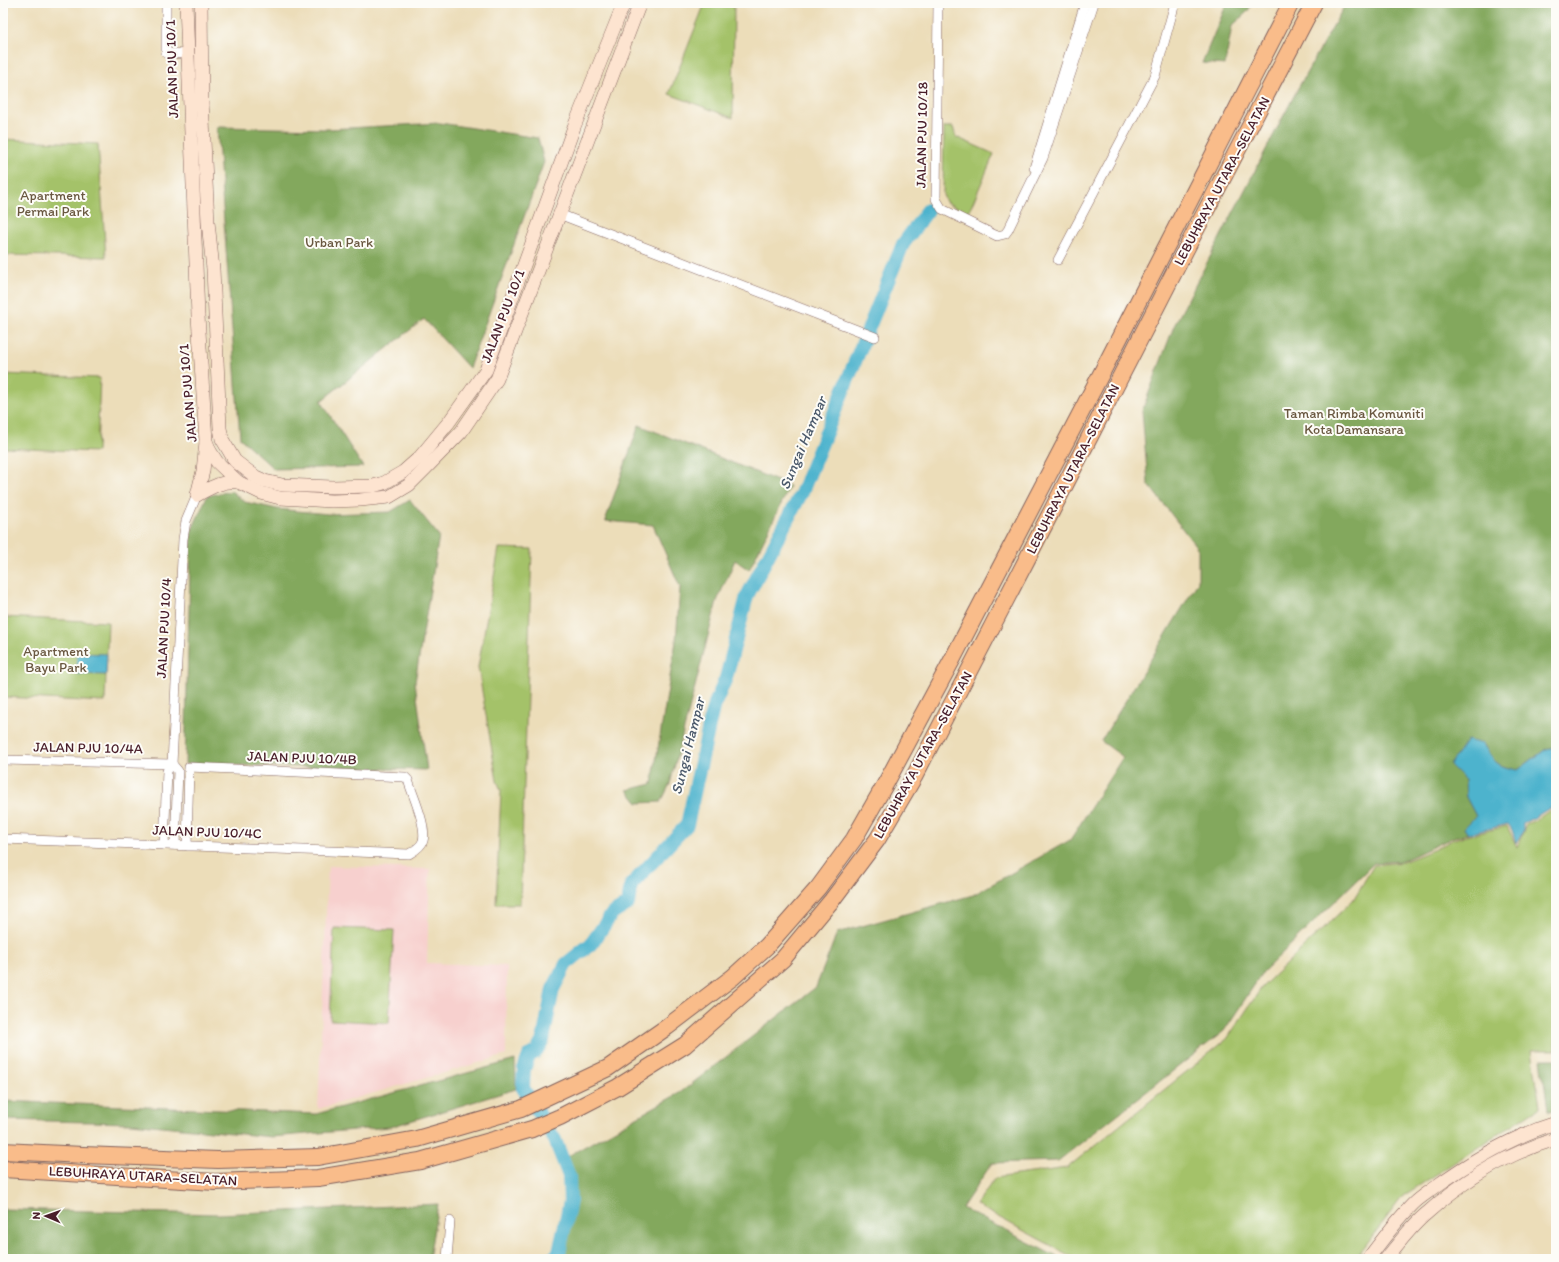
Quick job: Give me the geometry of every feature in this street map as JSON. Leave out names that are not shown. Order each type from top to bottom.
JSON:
[{"type":"highway","name":"LEBUHRAYA UTARA–SELATAN","points":[[3,1151],[218,1160],[318,1157],[417,1139],[521,1109],[552,1096],[608,1068],[667,1027],[733,977],[767,946],[818,888],[854,839],[888,780],[1108,360],[1291,3]]},
{"type":"highway","name":"LEBUHRAYA UTARA–SELATAN","points":[[3,1169],[215,1182],[318,1178],[420,1161],[532,1129],[560,1117],[618,1087],[685,1045],[783,959],[832,900],[877,840],[914,777],[1161,296],[1314,3]]},
{"type":"street","points":[[166,3],[166,53],[187,54]]},
{"type":"street","name":"JALAN PJU 10/1","points":[[186,3],[198,316],[206,441],[217,462],[238,482],[261,493],[280,498],[332,500],[375,499],[389,497],[409,485],[456,438],[497,379],[639,3]]},
{"type":"street","name":"JALAN PJU 10/1","points":[[201,3],[202,100],[220,428],[222,439],[235,461],[247,472],[265,481],[282,485],[333,487],[362,487],[384,483],[403,472],[420,457],[449,422],[486,370],[574,127],[624,3]]},
{"type":"street","points":[[612,33],[639,3]]},
{"type":"street","name":"JALAN PJU 10/18","points":[[938,3],[935,194],[938,205],[942,209],[992,235],[1001,236],[1008,230],[1043,158],[1094,3]]},
{"type":"street","name":"JALAN PJU 10/18","points":[[1031,181],[1036,157],[1085,3]]},
{"type":"street","points":[[1058,260],[1155,76],[1175,3]]},
{"type":"street","points":[[559,214],[875,337]]},
{"type":"street","points":[[198,316],[208,291],[208,222]]},
{"type":"street","points":[[523,266],[523,309]]},
{"type":"street","points":[[197,495],[203,471],[206,441]]},
{"type":"street","points":[[197,495],[221,483],[229,481],[238,482]]},
{"type":"street","points":[[280,498],[333,487]]},
{"type":"street","name":"JALAN PJU 10/4","points":[[164,845],[167,771],[172,764],[183,539],[186,522],[197,495]]},
{"type":"street","name":"JALAN PJU 10/4A","points":[[3,760],[172,764]]},
{"type":"street","name":"JALAN PJU 10/4","points":[[172,764],[178,771],[175,845]]},
{"type":"street","name":"JALAN PJU 10/4B","points":[[187,846],[189,767],[405,777],[408,780],[424,833],[423,843],[409,854]]},
{"type":"street","name":"JALAN PJU 10/4C","points":[[3,839],[409,854]]},
{"type":"street","points":[[1368,1259],[1388,1232],[1414,1203],[1451,1176],[1508,1142],[1536,1129],[1556,1123]]},
{"type":"street","points":[[1386,1259],[1426,1214],[1457,1189],[1485,1170],[1514,1154],[1556,1139]]},
{"type":"street","points":[[447,1259],[450,1221]]},
{"type":"shaded area","points":[[328,866],[430,869],[427,963],[507,966],[506,1055],[318,1109]]},
{"type":"green space","points":[[705,3],[734,3],[733,118],[669,94]]},
{"type":"green space","points":[[1227,3],[1252,3],[1248,11],[1232,26],[1225,65],[1202,63]]},
{"type":"green space","name":"Taman Rimba Komuniti Kota Damansara","points":[[1346,3],[1556,3],[1556,747],[1546,749],[1518,770],[1505,767],[1497,763],[1490,756],[1483,744],[1459,753],[1450,765],[1465,780],[1466,797],[1476,816],[1464,828],[1468,834],[1454,837],[1402,861],[1374,863],[1263,972],[1224,1031],[1058,1161],[992,1163],[962,1208],[1061,1259],[559,1259],[563,1255],[574,1201],[574,1175],[568,1156],[681,1092],[816,987],[837,933],[973,895],[1070,840],[1123,757],[1101,741],[1198,582],[1198,549],[1148,484],[1142,411],[1174,326],[1297,90]]},
{"type":"green space","name":"Urban Park","points":[[440,123],[538,138],[544,162],[469,368],[424,319],[321,401],[363,467],[274,469],[240,438],[217,127],[328,129]]},
{"type":"green space","points":[[944,127],[953,127],[956,137],[994,154],[968,214],[946,202],[943,195]]},
{"type":"green space","name":"Apartment Permai Park","points":[[3,139],[98,144],[106,257],[3,255]]},
{"type":"green space","points":[[3,374],[100,378],[97,452],[3,448]]},
{"type":"green space","points":[[639,425],[790,486],[749,570],[735,560],[717,601],[670,784],[661,802],[638,803],[627,790],[652,784],[676,641],[680,587],[653,525],[605,521]]},
{"type":"green space","points":[[231,491],[245,502],[277,509],[328,514],[390,512],[410,500],[439,536],[415,682],[427,770],[185,764],[191,532],[207,496]]},
{"type":"green space","points":[[499,548],[532,549],[520,904],[496,904],[501,790],[497,781],[478,667]]},
{"type":"green space","name":"Apartment Bayu Park","points":[[3,617],[108,622],[105,702],[3,697]]},
{"type":"green space","points":[[1556,806],[1556,1050],[1532,1050],[1540,1107],[1403,1196],[1355,1259],[1076,1259],[976,1205],[995,1178],[1067,1168],[1227,1039],[1262,987],[1353,900],[1374,865],[1403,862],[1435,849],[1454,839],[1507,826],[1517,847],[1526,824],[1536,820]]},
{"type":"green space","points":[[334,928],[394,930],[389,1023],[330,1020]]},
{"type":"green space","points":[[1541,1059],[1556,1059],[1556,1110],[1548,1111]]},
{"type":"green space","points":[[515,1060],[516,1089],[390,1127],[272,1137],[131,1123],[3,1120],[3,1101],[316,1114]]},
{"type":"green space","points":[[438,1204],[429,1259],[3,1259],[3,1209],[219,1214]]},
{"type":"water","points":[[77,653],[107,654],[106,675],[77,674]]},
{"type":"water","points":[[1467,740],[1483,744],[1490,756],[1500,765],[1518,770],[1546,749],[1556,747],[1556,804],[1523,823],[1523,831],[1516,843],[1512,830],[1508,824],[1468,834],[1464,828],[1476,816],[1466,797],[1465,780],[1450,765]]},
{"type":"waterway","name":"Sungai Hampar","points":[[552,1259],[559,1253],[570,1201],[569,1176],[555,1140],[523,1088],[524,1069],[529,1056],[537,1051],[543,1040],[553,989],[566,964],[591,944],[612,914],[628,904],[631,885],[687,825],[713,708],[726,678],[747,596],[801,494],[903,244],[928,210]]}]
